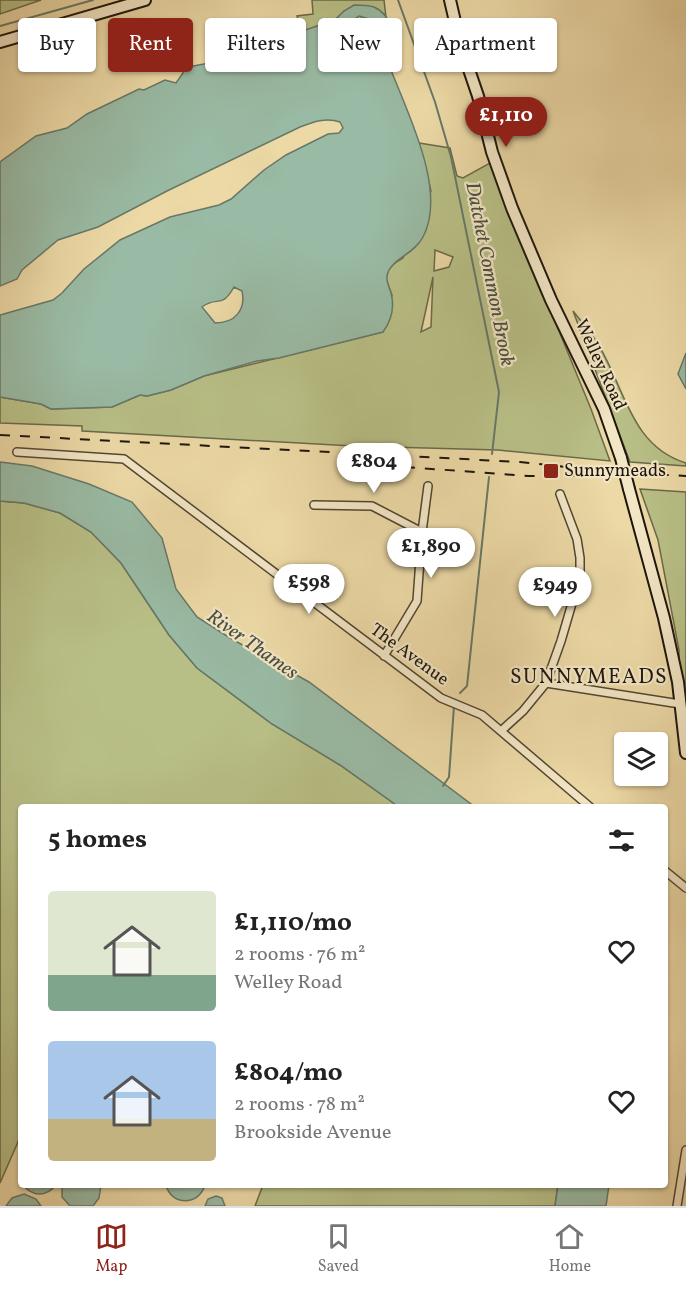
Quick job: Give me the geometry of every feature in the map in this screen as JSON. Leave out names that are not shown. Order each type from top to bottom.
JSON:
[{"type":"main road","points":[[0,42],[145,0]]},
{"type":"main road","name":"Welley Road","points":[[450,0],[460,43],[478,96],[492,152],[512,208],[551,300],[604,409],[621,458],[664,618],[678,682],[686,753]]},
{"type":"street","name":"The Avenue","points":[[17,452],[124,459],[441,698],[482,715],[586,804]]},
{"type":"street","points":[[384,656],[417,601],[422,532],[429,486]]},
{"type":"street","points":[[501,731],[523,711],[546,683],[580,576],[577,539],[560,494]]},
{"type":"street","points":[[314,505],[372,506],[422,532]]},
{"type":"street","points":[[546,683],[680,704]]},
{"type":"street","points":[[668,873],[686,888]]},
{"type":"street","points":[[677,1206],[686,1150]]},
{"type":"green space","points":[[0,0],[41,0],[0,14]]},
{"type":"green space","points":[[312,0],[384,0],[386,17],[384,14],[344,11],[336,18],[318,18],[318,27],[306,31],[306,18],[298,18],[297,16],[313,14]]},
{"type":"green space","points":[[419,143],[450,148],[457,176],[463,178],[490,163],[610,461],[498,450],[353,446],[82,431],[82,426],[0,423],[0,397],[41,404],[51,409],[112,407],[140,395],[147,396],[171,390],[204,376],[383,332],[392,295],[386,279],[388,271],[393,264],[403,258],[431,191]],"holes":[[[435,250],[453,257],[449,267],[434,271]],[[433,277],[431,327],[421,332]]]},
{"type":"green space","points":[[573,311],[606,358],[640,428],[652,443],[667,455],[686,463],[686,466],[630,462]]},
{"type":"green space","points":[[640,489],[686,492],[686,753],[680,704],[679,650],[658,540]]},
{"type":"green space","points":[[0,501],[24,503],[60,513],[91,532],[121,563],[169,635],[197,668],[272,724],[340,765],[395,804],[18,804],[18,1142],[0,1183]]},
{"type":"green space","points":[[262,1188],[558,1188],[555,1206],[255,1206]]},
{"type":"shaded area","points":[[354,5],[364,5],[381,11],[386,18],[359,16],[337,18]]},
{"type":"shaded area","points":[[318,26],[318,72],[392,72],[421,147],[431,195],[430,217],[419,243],[394,263],[388,272],[387,280],[392,309],[383,332],[279,358],[257,361],[204,376],[171,390],[147,396],[140,395],[112,407],[51,409],[41,404],[0,397],[0,315],[53,300],[84,269],[120,240],[170,217],[219,205],[231,199],[264,170],[286,155],[328,134],[339,133],[343,128],[340,122],[330,120],[300,127],[98,227],[58,240],[22,270],[17,279],[0,286],[0,162],[36,136],[67,128],[87,114],[139,89],[144,90],[165,80],[176,83],[183,72],[193,72],[193,66],[205,64],[205,72],[306,72],[306,30]],"holes":[[[234,287],[242,291],[242,304],[238,314],[228,321],[215,323],[202,307],[226,298]]]},
{"type":"shaded area","points":[[686,353],[686,389],[678,374]]},
{"type":"shaded area","points":[[0,462],[32,466],[89,484],[132,502],[162,538],[176,589],[197,617],[309,682],[471,804],[395,804],[340,765],[272,724],[197,668],[169,635],[121,563],[91,532],[60,513],[24,503],[0,501]]},
{"type":"shaded area","points":[[26,1188],[53,1188],[40,1194]]},
{"type":"shaded area","points":[[62,1188],[101,1188],[99,1198],[93,1206],[70,1206],[62,1197]]},
{"type":"shaded area","points":[[167,1188],[204,1188],[197,1197],[185,1201],[173,1197]]},
{"type":"shaded area","points":[[558,1188],[609,1188],[606,1206],[555,1206]]},
{"type":"shaded area","points":[[24,1194],[36,1199],[41,1206],[6,1206],[12,1198]]},
{"type":"shaded area","points":[[216,1196],[222,1198],[225,1206],[205,1206],[208,1199]]},
{"type":"waterway","name":"Datchet Common Brook","points":[[0,26],[93,0]]},
{"type":"waterway","name":"Datchet Common Brook","points":[[398,0],[435,102],[451,157],[499,392],[492,454]]},
{"type":"waterway","name":"Datchet Common Brook","points":[[460,693],[467,686],[489,477]]},
{"type":"waterway","name":"Datchet Common Brook","points":[[443,786],[449,777],[454,706]]},
{"type":"railway","points":[[0,435],[520,462],[604,471],[686,476]]},
{"type":"railway","points":[[365,464],[528,476],[593,476]]},
{"type":"place","name":"Sunnymeads","points":[[551,471]]},
{"type":"district","name":"SUNNYMEADS","points":[[589,677]]},
{"type":"water label","name":"River Thames","points":[[252,645]]}]
